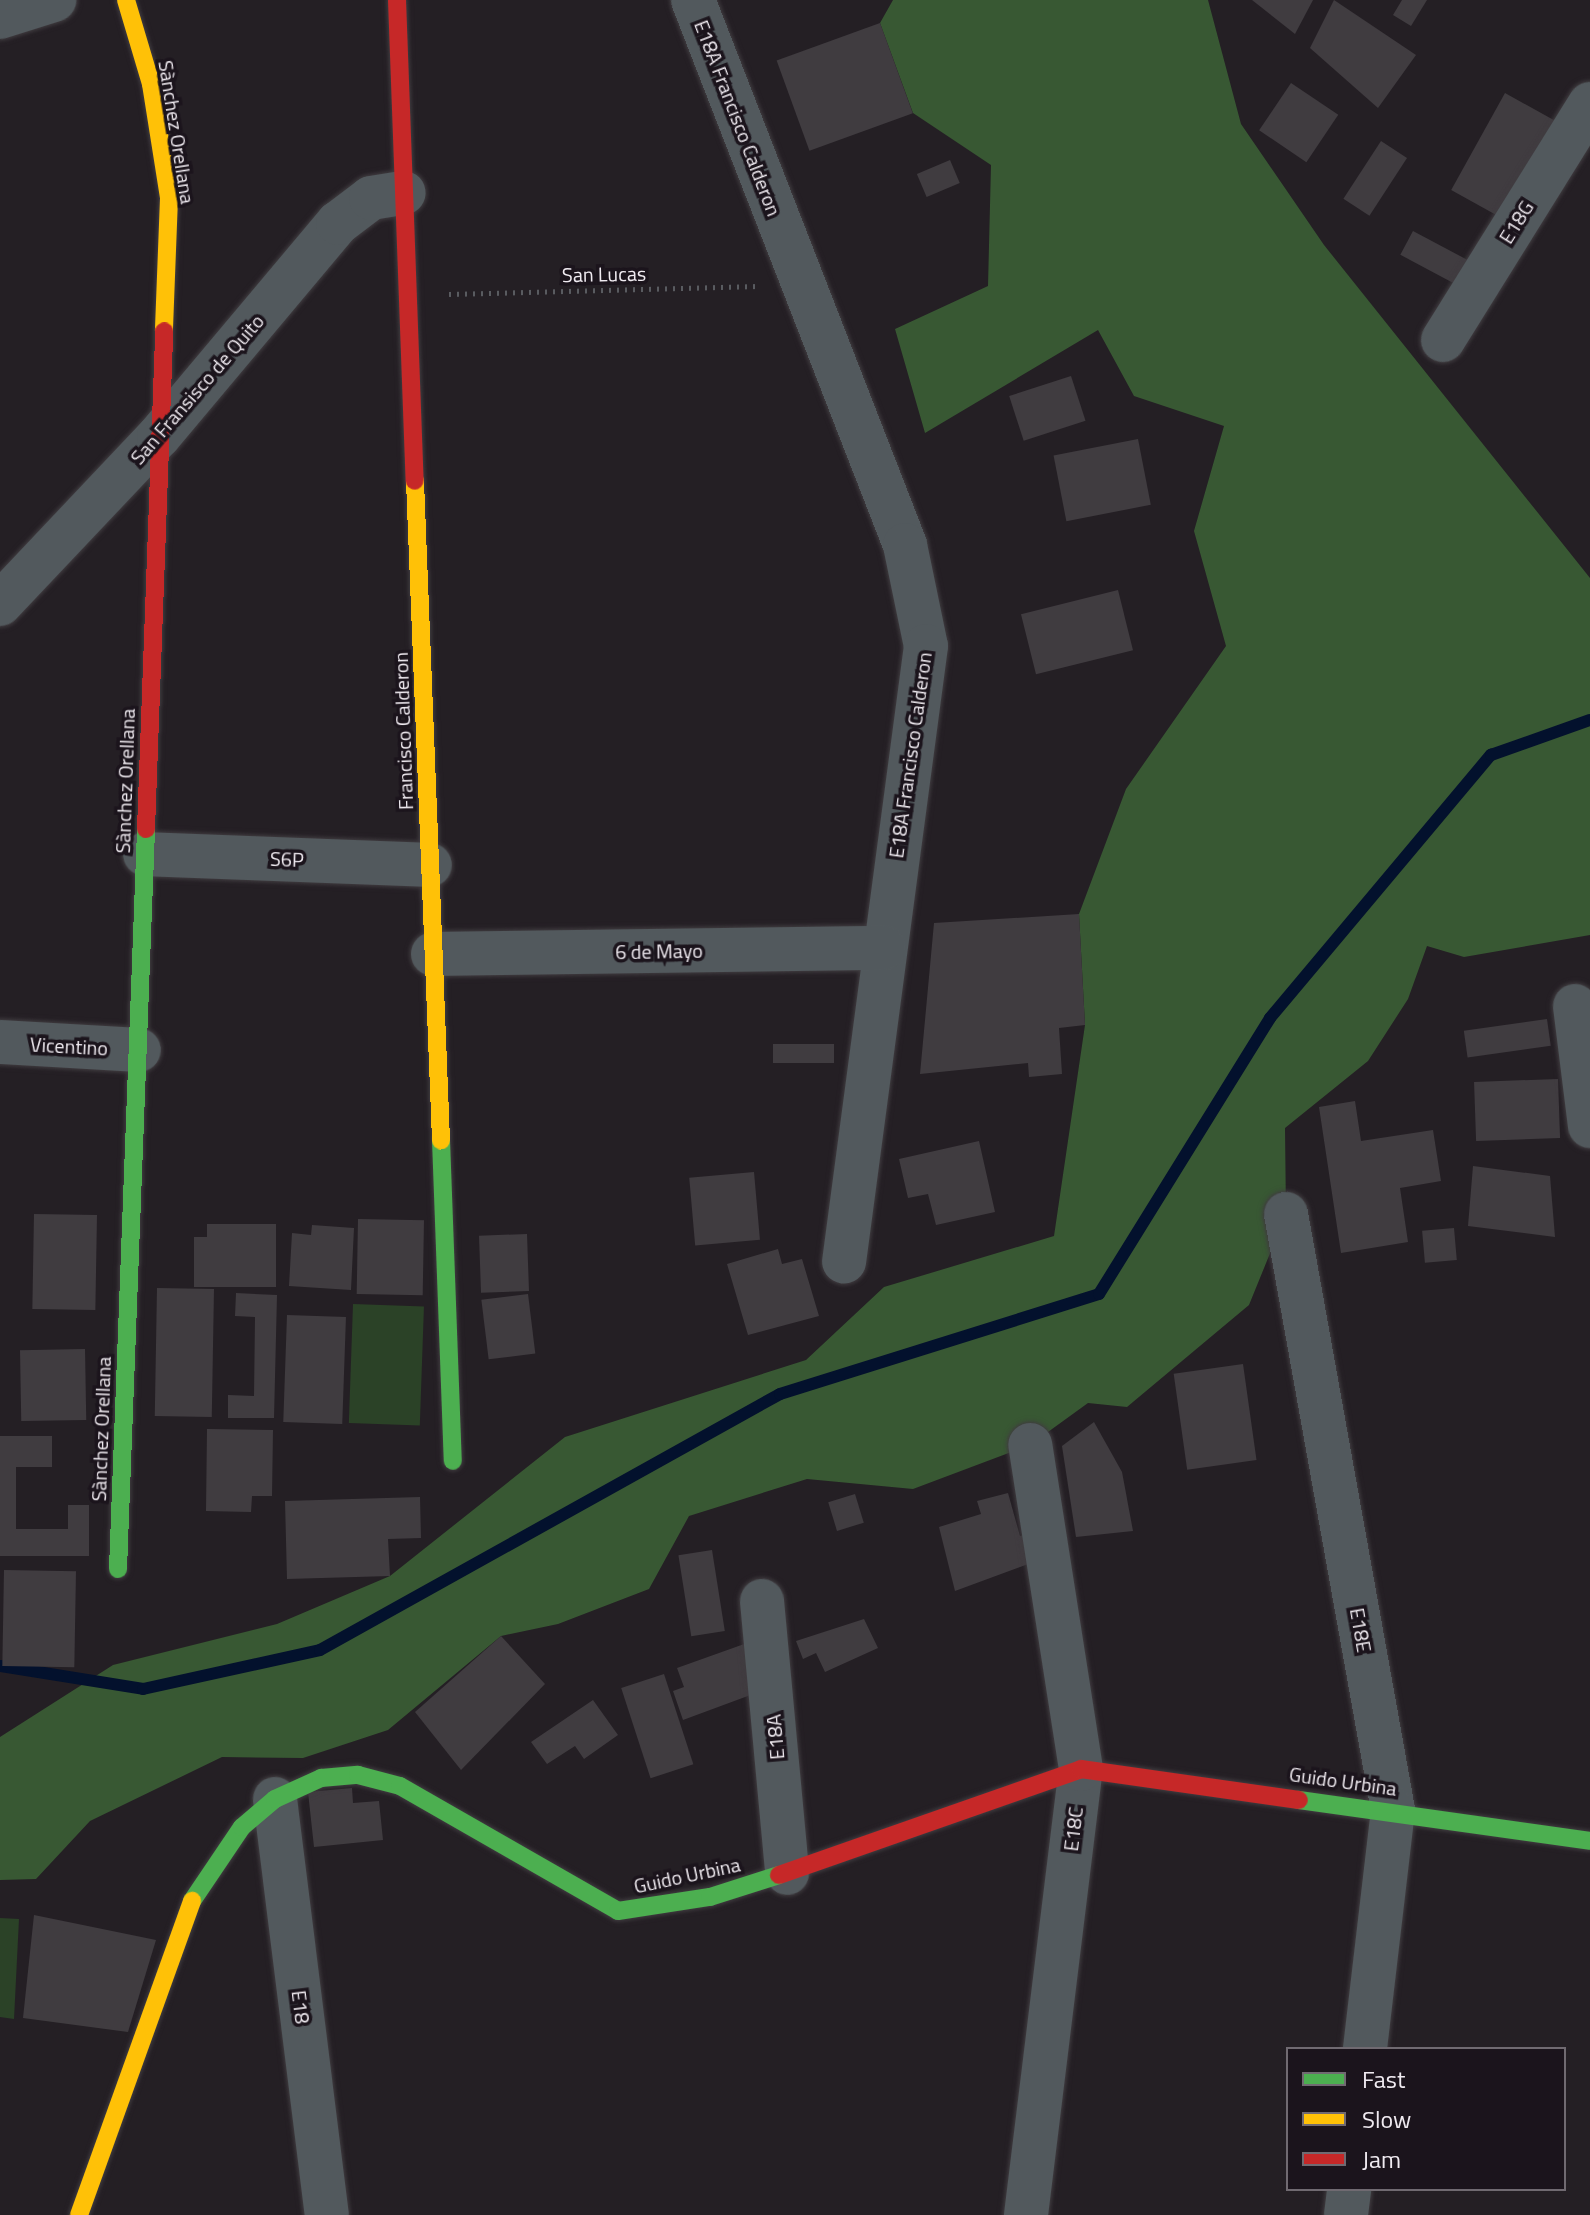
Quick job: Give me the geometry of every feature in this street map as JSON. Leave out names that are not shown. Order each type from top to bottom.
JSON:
[{"type":"street","points":[[0,17],[54,0]]},
{"type":"street","name":"Sànchez Orellana","points":[[118,1569],[169,198],[151,84],[126,0]]},
{"type":"street","name":"Francisco Calderon","points":[[397,0],[453,1461]]},
{"type":"street","name":"E18A Francisco Calderon","points":[[693,0],[801,285],[905,545],[926,646],[844,1262]]},
{"type":"street","name":"E18G","points":[[1443,340],[1590,104]]},
{"type":"street","name":"San Fransisco de Quito","points":[[0,604],[159,436],[338,223],[371,198],[404,193]]},
{"type":"street","name":"S6P","points":[[145,854],[430,865]]},
{"type":"street","name":"6 de Mayo","points":[[433,954],[884,948]]},
{"type":"street","points":[[1575,1006],[1590,1126]]},
{"type":"street","name":"Vicentino","points":[[0,1042],[139,1050]]},
{"type":"street","name":"E18E","points":[[1286,1214],[1393,1810],[1365,2047]]},
{"type":"street","name":"E18C","points":[[1026,2215],[1081,1769],[1030,1445]]},
{"type":"street","name":"E18A","points":[[762,1601],[787,1873]]},
{"type":"street","name":"Guido Urbina","points":[[79,2215],[191,1902],[242,1827],[275,1799],[321,1778],[358,1775],[400,1786],[618,1911],[695,1900],[787,1873],[1081,1769],[1393,1810],[1590,1841]]},
{"type":"street","name":"E18","points":[[275,1799],[327,2215]]},
{"type":"street","points":[[1346,2215],[1349,2191]]},
{"type":"path","name":"San Lucas","points":[[408,295],[801,285]]},
{"type":"green space","points":[[893,0],[1208,0],[1241,124],[1324,245],[1590,578],[1590,935],[1464,957],[1427,946],[1408,999],[1368,1061],[1285,1128],[1286,1214],[1249,1305],[1127,1407],[1088,1403],[1030,1445],[913,1489],[807,1479],[689,1516],[649,1589],[558,1624],[501,1636],[388,1730],[303,1758],[222,1757],[90,1821],[36,1879],[0,1880],[0,1737],[113,1665],[277,1624],[390,1576],[565,1437],[806,1360],[884,1287],[1054,1236],[1085,1025],[1079,914],[1126,789],[1226,646],[1194,531],[1224,426],[1134,396],[1098,330],[925,433],[895,329],[988,286],[991,165],[913,113],[880,23]]},
{"type":"green space","points":[[353,1304],[424,1306],[420,1425],[349,1423]]},
{"type":"green space","points":[[0,1918],[19,1919],[14,2019],[0,2017]]},
{"type":"building","points":[[1252,0],[1313,0],[1295,34]]},
{"type":"building","points":[[1334,0],[1416,55],[1378,108],[1310,48]]},
{"type":"building","points":[[1402,0],[1427,0],[1411,26],[1393,15]]},
{"type":"building","points":[[880,23],[913,113],[809,151],[777,61]]},
{"type":"building","points":[[1291,83],[1338,115],[1306,162],[1259,130]]},
{"type":"building","points":[[1505,93],[1564,126],[1511,223],[1451,190]]},
{"type":"building","points":[[1381,141],[1407,158],[1369,216],[1343,199]]},
{"type":"building","points":[[950,160],[960,183],[927,197],[917,174]]},
{"type":"building","points":[[1413,231],[1483,268],[1470,292],[1400,255]]},
{"type":"building","points":[[1071,376],[1086,421],[1024,441],[1009,396]]},
{"type":"building","points":[[1138,439],[1151,505],[1066,521],[1054,455]]},
{"type":"building","points":[[1118,590],[1133,650],[1036,674],[1021,614]]},
{"type":"building","points":[[1079,914],[1085,1025],[1059,1028],[1062,1074],[1029,1077],[1028,1063],[920,1074],[934,923]]},
{"type":"building","points":[[1547,1019],[1551,1046],[1468,1057],[1464,1031]]},
{"type":"building","points":[[773,1044],[834,1044],[834,1063],[773,1063]]},
{"type":"building","points":[[1558,1079],[1560,1138],[1476,1141],[1474,1082]]},
{"type":"building","points":[[1355,1101],[1361,1141],[1433,1130],[1441,1181],[1400,1188],[1408,1242],[1341,1253],[1319,1107]]},
{"type":"building","points":[[979,1141],[995,1212],[936,1225],[928,1194],[908,1198],[899,1159]]},
{"type":"building","points":[[1473,1166],[1550,1176],[1555,1237],[1468,1226]]},
{"type":"building","points":[[754,1172],[760,1240],[695,1245],[689,1178]]},
{"type":"building","points":[[34,1214],[97,1215],[95,1310],[32,1309]]},
{"type":"building","points":[[358,1219],[424,1220],[423,1295],[357,1294]]},
{"type":"building","points":[[207,1224],[276,1224],[276,1287],[194,1287],[194,1237],[207,1237]]},
{"type":"building","points":[[312,1225],[354,1228],[351,1290],[289,1286],[292,1233],[311,1235]]},
{"type":"building","points":[[1454,1228],[1457,1260],[1425,1263],[1422,1231]]},
{"type":"building","points":[[527,1234],[529,1291],[481,1293],[479,1236]]},
{"type":"building","points":[[778,1249],[782,1264],[802,1259],[819,1316],[748,1335],[727,1264]]},
{"type":"building","points":[[157,1288],[214,1289],[212,1417],[155,1416]]},
{"type":"building","points":[[236,1293],[277,1295],[274,1418],[228,1418],[228,1395],[254,1396],[255,1317],[235,1316]]},
{"type":"building","points":[[528,1294],[535,1354],[489,1359],[481,1300]]},
{"type":"building","points":[[287,1315],[346,1317],[342,1424],[283,1422]]},
{"type":"building","points":[[85,1349],[86,1420],[21,1421],[20,1350]]},
{"type":"building","points":[[1243,1364],[1256,1460],[1187,1470],[1174,1374]]},
{"type":"building","points":[[1094,1422],[1122,1472],[1133,1531],[1076,1537],[1062,1446]]},
{"type":"building","points":[[207,1429],[273,1430],[272,1496],[252,1496],[251,1512],[206,1511]]},
{"type":"building","points":[[0,1436],[52,1436],[52,1467],[16,1467],[16,1529],[68,1529],[68,1505],[89,1505],[89,1556],[0,1556]]},
{"type":"building","points":[[1008,1493],[1020,1536],[1031,1534],[1039,1560],[955,1591],[939,1527],[981,1514],[977,1501]]},
{"type":"building","points":[[855,1494],[864,1523],[837,1531],[828,1502]]},
{"type":"building","points":[[420,1497],[421,1538],[388,1539],[390,1576],[287,1579],[285,1501]]},
{"type":"building","points":[[712,1550],[725,1631],[691,1636],[678,1555]]},
{"type":"building","points":[[4,1570],[76,1571],[74,1667],[2,1666]]},
{"type":"building","points":[[864,1619],[878,1648],[825,1672],[816,1653],[803,1659],[796,1641]]},
{"type":"building","points":[[501,1636],[545,1684],[461,1770],[415,1712]]},
{"type":"building","points":[[747,1643],[764,1690],[683,1720],[673,1691],[684,1687],[677,1668]]},
{"type":"building","points":[[664,1674],[693,1764],[651,1778],[621,1688]]},
{"type":"building","points":[[593,1700],[618,1735],[584,1759],[575,1746],[547,1764],[531,1742]]},
{"type":"building","points":[[352,1788],[353,1803],[379,1801],[383,1840],[314,1847],[308,1792]]},
{"type":"building","points":[[34,1915],[156,1940],[128,2032],[23,2018]]},
{"type":"waterway","points":[[0,1666],[143,1689],[320,1650],[780,1394],[1099,1294],[1270,1018],[1491,755],[1590,720]]},
{"type":"traffic: fast","points":[[118,1569],[146,829]]},
{"type":"traffic: fast","points":[[441,1140],[453,1461]]},
{"type":"traffic: fast","points":[[192,1901],[242,1827],[275,1799],[321,1778],[358,1775],[400,1786],[618,1911],[710,1897],[779,1875]]},
{"type":"traffic: fast","points":[[1299,1800],[1590,1841]]},
{"type":"traffic: slow","points":[[126,0],[151,84],[169,198],[164,331]]},
{"type":"traffic: slow","points":[[415,481],[441,1140]]},
{"type":"traffic: slow","points":[[79,2215],[192,1901]]},
{"type":"traffic: jam","points":[[397,0],[415,481]]},
{"type":"traffic: jam","points":[[146,829],[164,331]]},
{"type":"traffic: jam","points":[[779,1875],[1081,1769],[1299,1800]]}]
